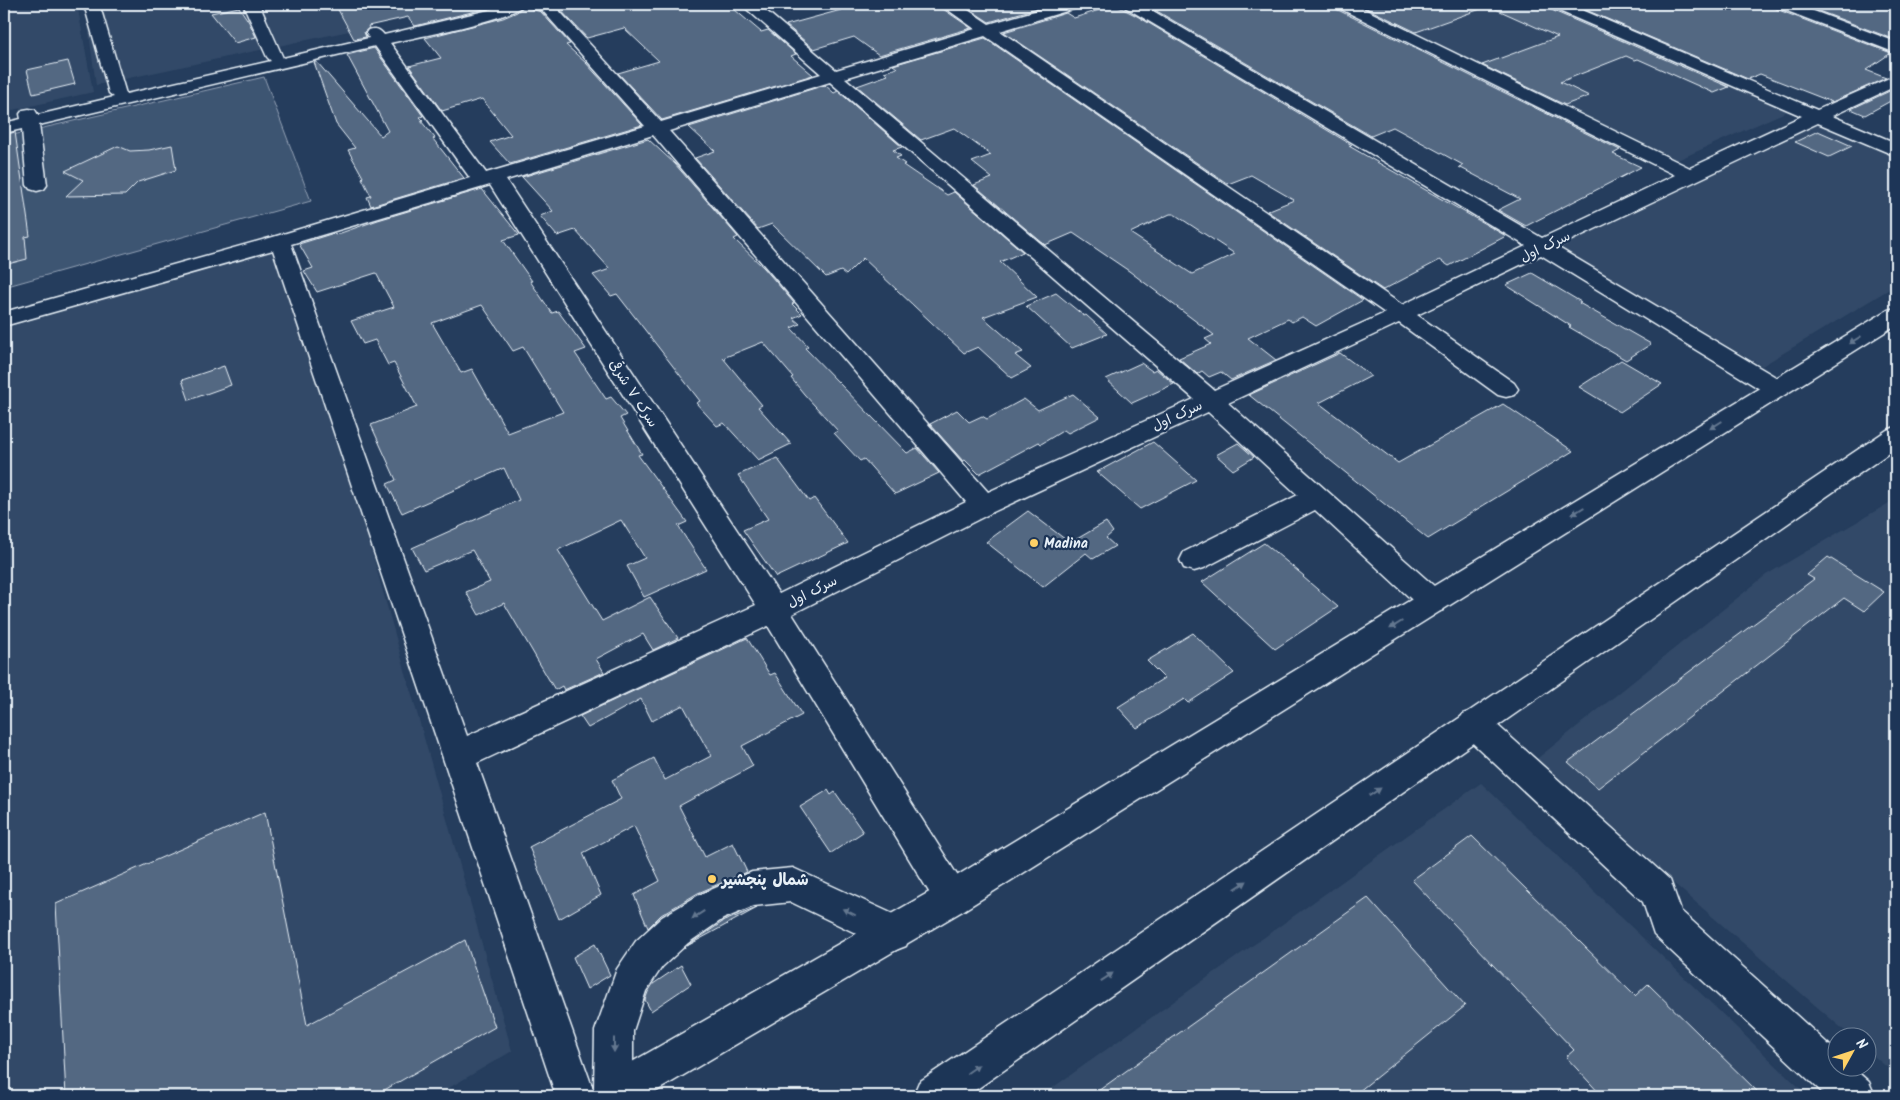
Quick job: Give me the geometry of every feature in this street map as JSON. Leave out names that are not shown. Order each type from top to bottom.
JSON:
[{"type":"street","points":[[87,4],[93,10],[118,93]]},
{"type":"street","points":[[251,4],[275,57]]},
{"type":"street","points":[[4,120],[29,118],[376,37],[494,4]]},
{"type":"street","points":[[4,128],[29,118],[118,93],[275,57],[494,14],[516,4]]},
{"type":"street","points":[[536,4],[547,6],[656,127],[984,505]]},
{"type":"street","points":[[749,4],[1210,400],[1434,602]]},
{"type":"street","points":[[949,4],[1401,314],[1506,389]]},
{"type":"street","points":[[4,319],[280,241],[656,127],[1075,4]]},
{"type":"street","points":[[1130,4],[1543,247],[1776,388]]},
{"type":"street","points":[[1342,4],[1690,175]]},
{"type":"street","points":[[1555,4],[1896,150]]},
{"type":"street","points":[[1782,4],[1896,48]]},
{"type":"street","name":"سرک ۷ شرقی","points":[[376,37],[487,178],[774,610],[952,898]]},
{"type":"street","name":"سرک‌ اول","points":[[460,755],[774,610],[984,505],[1401,314],[1690,175],[1896,80]]},
{"type":"street","points":[[29,118],[37,185]]},
{"type":"street","points":[[280,241],[460,755],[576,1096]]},
{"type":"street","points":[[612,1095],[952,898],[1896,315]]},
{"type":"street","points":[[933,1096],[1896,436]]},
{"type":"street","points":[[1194,560],[1318,497]]},
{"type":"street","points":[[1474,724],[1658,892],[1667,922],[1855,1096]]},
{"type":"street","points":[[612,1095],[614,1031],[630,982],[656,948],[675,930],[710,907],[752,889],[793,885],[893,933]]},
{"type":"shaded area","points":[[4,4],[77,4],[93,92],[4,112]]},
{"type":"shaded area","points":[[85,4],[476,4],[96,85]]},
{"type":"shaded area","points":[[1354,4],[1548,4],[1790,110],[1673,162]]},
{"type":"shaded area","points":[[264,77],[311,201],[4,287],[4,137]]},
{"type":"shaded area","points":[[1814,123],[1896,158],[1896,285],[1762,366],[1556,247]]},
{"type":"shaded area","points":[[273,250],[351,478],[512,1051],[435,1096],[4,1096],[4,328]]},
{"type":"shaded area","points":[[1896,499],[1896,1075],[1878,1060],[1878,1028],[1842,1028],[1533,762],[1766,575]]},
{"type":"shaded area","points":[[1481,783],[1808,1096],[1041,1096]]},
{"type":"building","points":[[335,4],[500,4],[415,26],[408,17],[368,26],[369,28],[364,32],[366,37],[354,39]]},
{"type":"building","points":[[526,4],[531,9],[541,12],[570,44],[566,45],[586,63],[642,125],[510,164],[490,142],[511,135],[482,99],[442,111],[409,66],[441,58],[425,38],[503,18],[517,12]]},
{"type":"building","points":[[555,4],[583,4],[589,9],[609,4],[728,4],[761,32],[768,30],[796,54],[791,56],[813,75],[662,120],[618,73],[659,61],[624,28],[587,38]]},
{"type":"building","points":[[833,4],[939,4],[943,9],[971,28],[879,55],[854,37],[814,49],[786,25],[841,10]]},
{"type":"building","points":[[962,4],[1051,4],[989,22]]},
{"type":"building","points":[[1176,4],[1332,4],[1336,9],[1620,150],[1613,154],[1641,167],[1526,226],[1498,210],[1520,199],[1459,167],[1463,165],[1393,127],[1371,136],[1155,10]]},
{"type":"building","points":[[1358,4],[1545,4],[1549,9],[1729,87],[1714,93],[1638,59],[1635,60],[1626,56],[1560,82],[1589,96],[1565,105],[1482,65],[1558,37],[1489,6],[1416,32]]},
{"type":"building","points":[[1572,4],[1772,4],[1776,9],[1891,53],[1866,70],[1886,78],[1832,102],[1760,74],[1748,79]]},
{"type":"building","points":[[1800,4],[1896,4],[1896,40]]},
{"type":"building","points":[[1115,5],[1137,16],[1352,145],[1349,146],[1506,236],[1449,266],[1440,260],[1383,290],[1267,211],[1294,200],[1251,175],[1228,184],[1004,32],[1066,13],[1074,18]]},
{"type":"building","points":[[239,7],[256,37],[235,43],[211,13]]},
{"type":"building","points":[[985,38],[1363,300],[1316,326],[1302,317],[1292,322],[1288,319],[1248,338],[1276,360],[1231,380],[1221,372],[1209,377],[1202,371],[1197,374],[1179,358],[1211,344],[1205,339],[1214,335],[1129,271],[1073,233],[1045,245],[974,185],[992,178],[972,162],[991,155],[954,128],[921,140],[857,86],[888,75],[884,72],[897,68],[893,65]],"holes":[[[1170,214],[1174,214],[1235,254],[1192,274],[1130,233]]]},
{"type":"building","points":[[374,48],[423,116],[420,117],[423,120],[421,121],[435,138],[433,139],[464,178],[371,206],[367,197],[371,196],[348,150],[355,148],[336,124],[314,62],[317,62],[381,136],[388,131],[347,55]]},
{"type":"building","points":[[68,61],[75,84],[33,94],[27,70]]},
{"type":"building","points":[[825,85],[834,93],[838,91],[902,147],[893,150],[901,156],[896,158],[905,164],[903,165],[947,195],[954,192],[1023,252],[1000,262],[1037,297],[983,317],[1023,352],[1015,355],[1031,368],[1012,378],[978,347],[964,353],[863,258],[846,275],[841,271],[826,277],[772,224],[758,229],[695,158],[715,151],[689,127]]},
{"type":"building","points":[[1896,88],[1896,98],[1865,115],[1851,109]]},
{"type":"building","points":[[1818,131],[1852,146],[1829,157],[1795,142]]},
{"type":"building","points":[[15,132],[30,236],[25,237],[27,259],[4,265],[4,135]]},
{"type":"building","points":[[648,139],[675,164],[738,237],[734,239],[764,268],[794,303],[792,304],[802,314],[793,318],[800,324],[791,328],[808,346],[805,348],[907,453],[917,448],[939,473],[895,494],[864,459],[860,461],[834,433],[838,431],[804,394],[791,378],[793,377],[763,342],[723,358],[762,405],[758,407],[791,444],[758,460],[724,423],[717,426],[696,403],[700,401],[617,294],[611,296],[593,275],[610,269],[575,230],[557,236],[540,216],[553,211],[522,177]]},
{"type":"building","points":[[172,145],[176,170],[138,182],[125,195],[66,196],[83,180],[65,171],[118,146],[130,151],[149,150]]},
{"type":"building","points":[[482,189],[519,235],[503,240],[552,313],[558,311],[586,349],[575,353],[606,399],[611,397],[626,415],[620,418],[642,454],[638,455],[687,522],[678,526],[706,569],[644,597],[627,566],[645,558],[621,520],[558,550],[602,621],[650,597],[678,638],[653,650],[643,634],[596,659],[604,672],[564,690],[562,686],[555,690],[504,603],[479,615],[466,592],[490,582],[472,550],[424,570],[412,548],[519,500],[504,468],[402,513],[387,484],[396,480],[371,425],[417,407],[394,363],[388,365],[375,340],[363,344],[351,321],[394,307],[376,273],[317,292],[304,271],[313,268],[299,244],[334,233],[335,235]],"holes":[[[482,305],[513,351],[523,347],[563,412],[508,433],[472,369],[461,373],[432,323]]]},
{"type":"building","points":[[1532,273],[1581,302],[1579,303],[1651,344],[1626,360],[1569,327],[1571,326],[1506,285]]},
{"type":"building","points":[[1056,293],[1084,316],[1086,315],[1107,334],[1072,348],[1026,306]]},
{"type":"building","points":[[1340,353],[1371,376],[1319,403],[1398,463],[1503,404],[1573,451],[1428,539],[1249,395]]},
{"type":"building","points":[[1621,360],[1662,384],[1620,412],[1579,387]]},
{"type":"building","points":[[1141,363],[1152,371],[1156,369],[1174,384],[1132,403],[1106,379]]},
{"type":"building","points":[[224,366],[231,385],[189,400],[182,380]]},
{"type":"building","points":[[1073,394],[1100,417],[1068,433],[1064,430],[1041,444],[1039,442],[979,474],[965,460],[963,461],[930,424],[957,410],[969,422],[982,416],[987,419],[1024,399],[1038,410]]},
{"type":"building","points":[[1153,442],[1196,480],[1140,509],[1097,472]]},
{"type":"building","points":[[1238,443],[1254,457],[1233,470],[1216,455]]},
{"type":"building","points":[[777,458],[809,501],[814,498],[848,543],[776,577],[743,530],[768,519],[738,475]]},
{"type":"building","points":[[1028,511],[1070,543],[1106,522],[1113,532],[1106,538],[1115,546],[1093,559],[1086,553],[1043,587],[986,542]]},
{"type":"building","points":[[1264,543],[1338,607],[1275,649],[1202,582]]},
{"type":"building","points":[[1828,557],[1884,592],[1864,611],[1844,598],[1598,788],[1568,762],[1814,579],[1807,575]]},
{"type":"building","points":[[1193,633],[1234,673],[1188,703],[1184,699],[1137,728],[1118,707],[1164,678],[1147,661]]},
{"type":"building","points":[[747,638],[770,675],[775,673],[802,715],[742,746],[753,766],[679,806],[705,857],[733,843],[747,872],[698,893],[661,915],[648,928],[634,895],[660,881],[634,826],[583,853],[601,895],[559,919],[529,847],[621,799],[612,780],[654,758],[665,780],[711,756],[683,705],[652,721],[641,699],[588,728],[580,716]]},
{"type":"building","points":[[828,790],[831,795],[835,792],[863,832],[831,853],[800,807]]},
{"type":"building","points":[[265,812],[307,1025],[465,940],[495,1027],[374,1096],[66,1096],[56,904]]},
{"type":"building","points":[[1472,836],[1635,996],[1648,984],[1762,1096],[1602,1096],[1566,1057],[1574,1050],[1412,880]]},
{"type":"building","points":[[1368,898],[1465,1006],[1353,1096],[1091,1096]]},
{"type":"building","points":[[757,908],[687,946],[724,921]]},
{"type":"building","points":[[595,944],[610,975],[587,989],[573,957]]},
{"type":"building","points":[[681,965],[691,984],[651,1011],[645,1000],[653,984]]},
{"type":"place","name":"Madina","points":[[1034,543]]},
{"type":"place","name":"شمال پنجشیر","points":[[712,879]]}]
